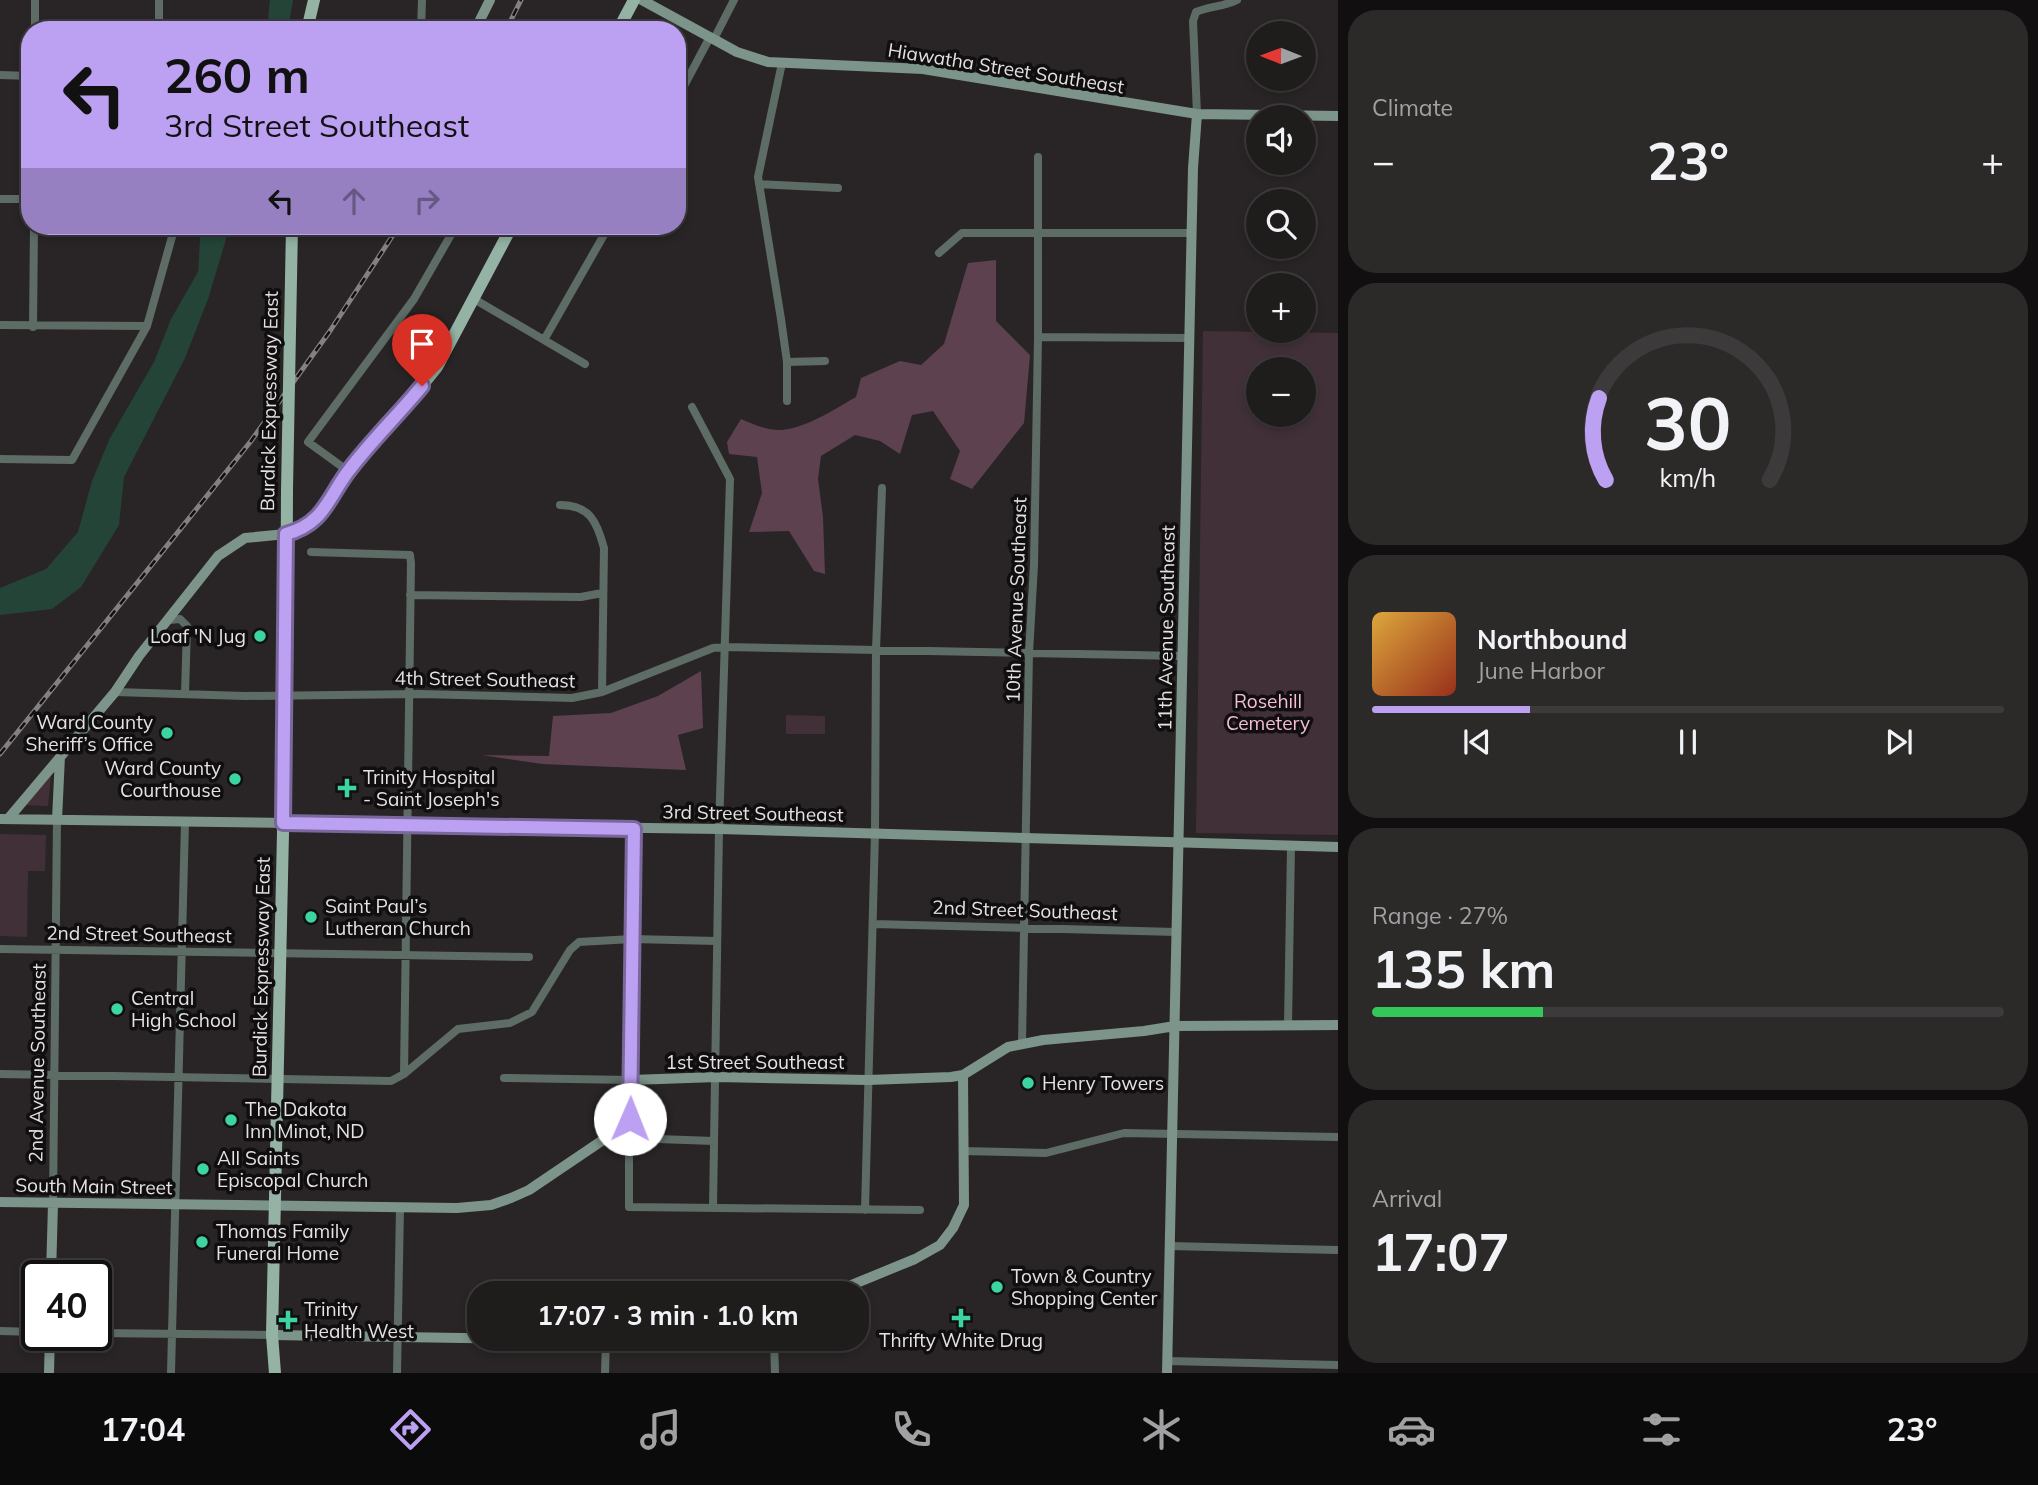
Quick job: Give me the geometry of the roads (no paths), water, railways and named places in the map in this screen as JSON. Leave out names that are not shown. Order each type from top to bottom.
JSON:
[{"type":"main road","points":[[309,21],[314,0]]},
{"type":"main road","points":[[623,21],[634,0]]},
{"type":"main road","name":"Burdick Expressway East","points":[[275,1373],[272,1335],[286,695],[292,235]]},
{"type":"main road","points":[[286,534],[318,517],[329,504],[348,471],[437,367],[507,235]]},
{"type":"street","points":[[35,0],[35,21]]},
{"type":"street","points":[[159,0],[159,21]]},
{"type":"street","points":[[421,21],[422,0]]},
{"type":"street","points":[[479,21],[489,0]]},
{"type":"street","name":"Hiawatha Street Southeast","points":[[642,0],[681,21]]},
{"type":"street","points":[[686,83],[734,0]]},
{"type":"street","name":"11th Avenue Southeast","points":[[1167,1373],[1177,842],[1197,114],[1193,21],[1196,12],[1206,8],[1224,7],[1237,0]]},
{"type":"street","name":"Hiawatha Street Southeast","points":[[686,24],[754,59],[782,63],[923,69],[1197,114],[1338,116]]},
{"type":"street","points":[[782,63],[758,177],[787,362],[787,401]]},
{"type":"street","points":[[0,75],[21,76]]},
{"type":"street","name":"10th Avenue Southeast","points":[[1023,1043],[1029,653],[1034,565],[1038,337],[1038,157]]},
{"type":"street","points":[[760,184],[838,188]]},
{"type":"street","points":[[0,199],[21,199]]},
{"type":"street","points":[[939,253],[962,233],[1192,233]]},
{"type":"street","points":[[33,327],[34,235]]},
{"type":"street","points":[[0,459],[72,460],[147,326],[173,235]]},
{"type":"street","points":[[348,471],[308,442],[414,299],[451,235]]},
{"type":"street","points":[[544,340],[603,235]]},
{"type":"street","points":[[474,299],[585,364]]},
{"type":"street","points":[[0,325],[147,326]]},
{"type":"street","points":[[1038,337],[1190,338]]},
{"type":"street","points":[[787,362],[825,360]]},
{"type":"street","points":[[692,407],[730,479],[719,830],[713,1207]]},
{"type":"street","points":[[865,1210],[875,833],[876,650],[882,488]]},
{"type":"street","points":[[560,505],[571,505],[585,510],[598,526],[604,548],[602,692]]},
{"type":"street","points":[[4,819],[115,692],[139,656],[218,556],[237,541],[286,534]]},
{"type":"street","points":[[311,552],[410,555],[404,1074]]},
{"type":"street","points":[[410,595],[581,597],[602,593]]},
{"type":"street","points":[[169,620],[180,619],[187,626],[185,694]]},
{"type":"street","name":"4th Street Southeast","points":[[115,692],[572,698],[602,692],[713,648],[1182,656]]},
{"type":"street","name":"2nd Avenue Southeast","points":[[53,1203],[60,756]]},
{"type":"street","name":"3rd Street Southeast","points":[[4,819],[875,833],[1338,847]]},
{"type":"street","points":[[171,1373],[185,822]]},
{"type":"street","points":[[634,829],[629,1206],[920,1210]]},
{"type":"street","points":[[1288,1025],[1291,847]]},
{"type":"street","name":"2nd Street Southeast","points":[[873,924],[1176,932]]},
{"type":"street","points":[[0,1074],[391,1080],[404,1074],[458,1029],[510,1023],[532,1012],[570,950],[579,942],[632,939],[717,941]]},
{"type":"street","name":"2nd Street Southeast","points":[[0,949],[529,957]]},
{"type":"street","points":[[861,1281],[915,1259],[940,1245],[953,1228],[964,1205],[963,1075],[1008,1047],[1175,1026],[1338,1025]]},
{"type":"street","name":"1st Street Southeast","points":[[504,1078],[631,1080],[717,1077],[868,1080],[963,1075]]},
{"type":"street","points":[[963,1151],[1046,1153],[1124,1133],[1338,1137]]},
{"type":"street","name":"South Main Street","points":[[0,1202],[457,1208],[491,1205],[529,1189],[603,1140],[629,1138],[715,1141]]},
{"type":"street","points":[[51,1260],[53,1203]]},
{"type":"street","points":[[397,1373],[400,1207]]},
{"type":"street","points":[[1170,1246],[1338,1250]]},
{"type":"street","points":[[0,1331],[21,1332]]},
{"type":"street","points":[[112,1333],[467,1338]]},
{"type":"street","points":[[49,1373],[50,1351]]},
{"type":"street","points":[[605,1373],[606,1351]]},
{"type":"street","points":[[774,1351],[775,1373]]},
{"type":"street","points":[[1168,1360],[1338,1365]]},
{"type":"railway","points":[[510,21],[521,0]]},
{"type":"railway","points":[[0,754],[251,441],[330,331],[393,235]]},
{"type":"place","name":"Loaf 'N Jug","points":[[260,636]]},
{"type":"place","name":"Ward County Sheriff’s Office","points":[[167,733]]},
{"type":"place","name":"Ward County Courthouse","points":[[235,779]]},
{"type":"place","name":"Trinity Hospital - Saint Joseph's","points":[[347,788]]},
{"type":"place","name":"Saint Paul’s Lutheran Church","points":[[311,917]]},
{"type":"place","name":"Central High School","points":[[117,1009]]},
{"type":"place","name":"Henry Towers","points":[[1028,1083]]},
{"type":"place","name":"The Dakota Inn Minot, ND","points":[[231,1120]]},
{"type":"place","name":"All Saints Episcopal Church","points":[[203,1169]]},
{"type":"place","name":"Thomas Family Funeral Home","points":[[202,1242]]},
{"type":"place","name":"Town & Country Shopping Center","points":[[997,1287]]},
{"type":"place","name":"Thrifty White Drug","points":[[961,1318]]},
{"type":"place","name":"Trinity Health West","points":[[288,1320]]},
{"type":"park label","name":"Rosehill Cemetery","points":[[1268,712]]}]
